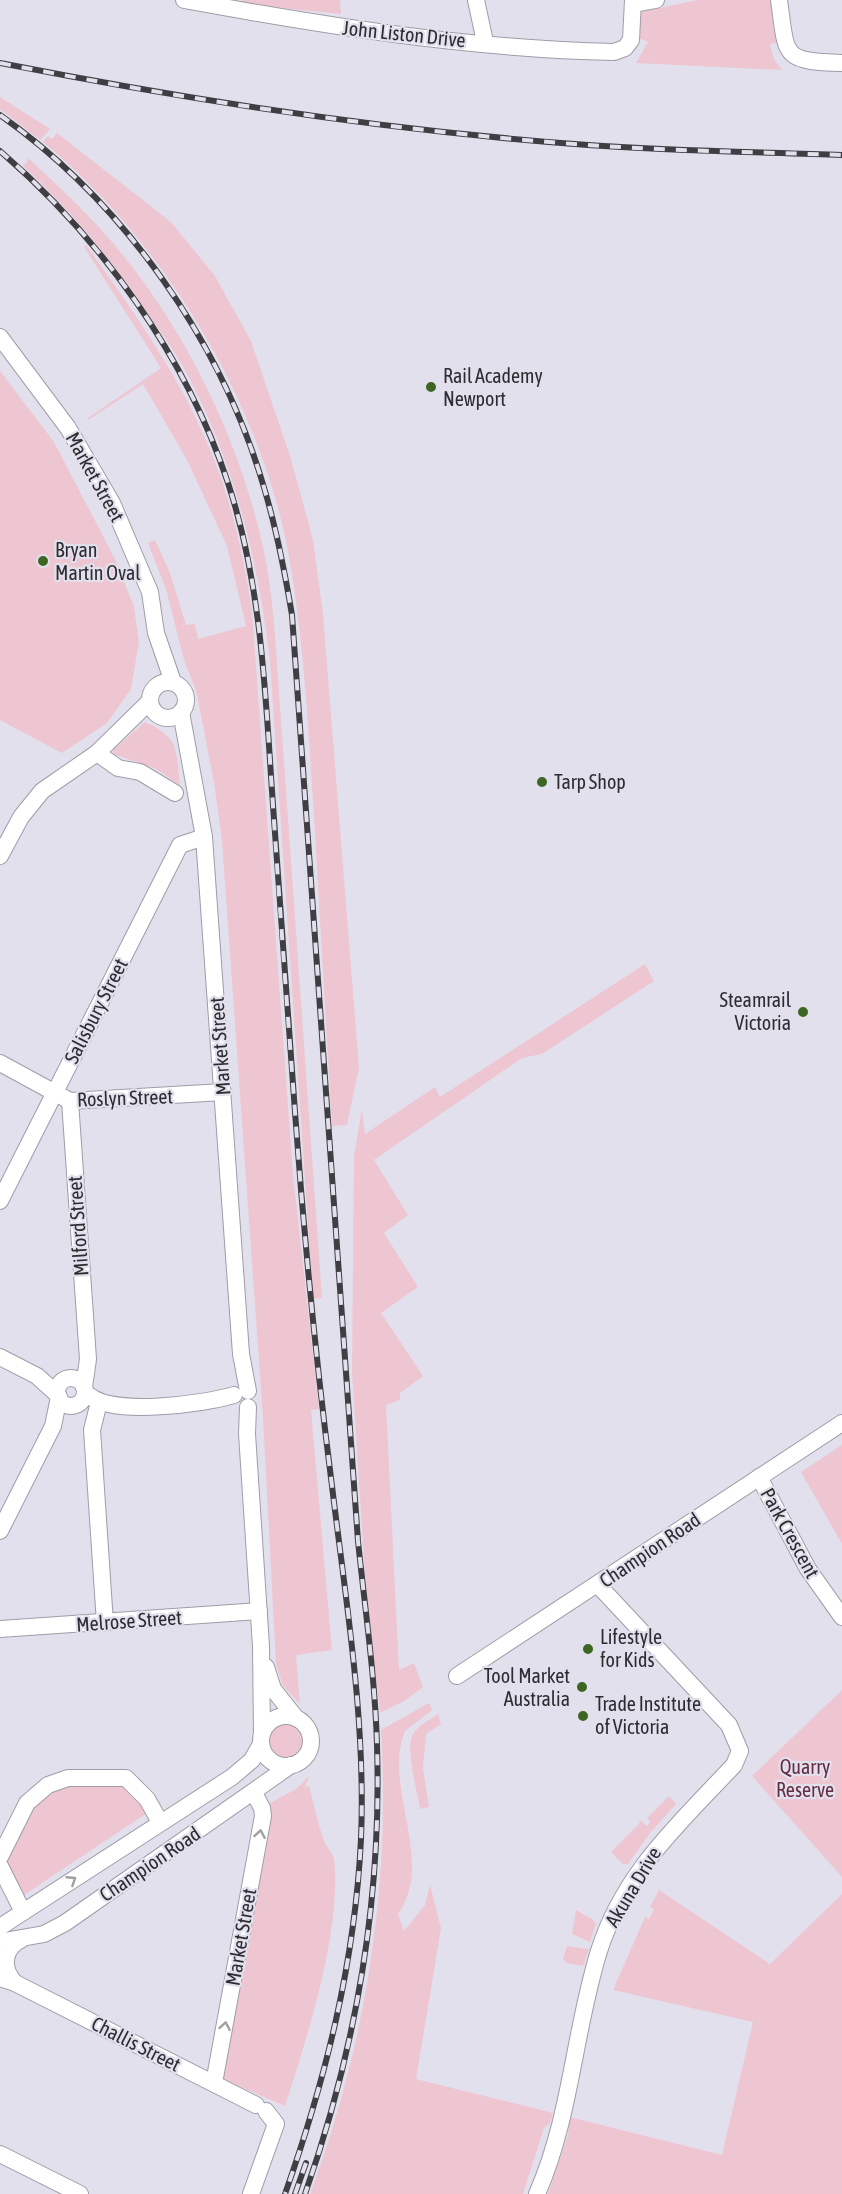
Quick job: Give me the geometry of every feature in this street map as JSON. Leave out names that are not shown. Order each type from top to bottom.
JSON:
[{"type":"street","name":"John Liston Drive","points":[[184,0],[350,29],[578,51],[614,52],[625,48],[632,34],[633,2]]},
{"type":"street","points":[[476,0],[485,42]]},
{"type":"street","points":[[633,2],[656,0]]},
{"type":"street","points":[[779,0],[785,46],[796,58],[842,63]]},
{"type":"street","name":"Market Street","points":[[0,337],[68,428],[112,504],[150,592],[162,706],[185,739],[191,756],[204,837],[224,1092],[241,1354],[240,1400],[247,1434],[259,1611],[261,1739]]},
{"type":"street","name":"Market Street","points":[[156,633],[173,682],[185,695],[162,706]]},
{"type":"street","points":[[0,856],[6,830],[42,791],[97,753],[128,723],[162,706],[173,682]]},
{"type":"street","points":[[97,753],[118,768],[140,772],[175,793]]},
{"type":"street","name":"Salisbury Street","points":[[0,1201],[180,845],[204,837]]},
{"type":"street","name":"Roslyn Street","points":[[0,1063],[70,1101],[224,1092]]},
{"type":"street","name":"Milford Street","points":[[70,1101],[88,1363],[76,1383]]},
{"type":"street","points":[[0,1357],[37,1376],[66,1401],[97,1406],[109,1412],[125,1407],[240,1400]]},
{"type":"street","points":[[37,1376],[76,1383],[97,1406]]},
{"type":"street","points":[[66,1401],[83,1400],[76,1383]]},
{"type":"street","points":[[66,1401],[59,1385],[76,1383]]},
{"type":"street","points":[[0,1531],[66,1401]]},
{"type":"street","points":[[97,1406],[92,1430],[105,1623]]},
{"type":"street","name":"Champion Road","points":[[457,1676],[842,1423]]},
{"type":"street","name":"Park Crescent","points":[[759,1477],[808,1569],[842,1617]]},
{"type":"street","name":"Akuna Drive","points":[[537,2194],[554,2145],[572,2077],[599,1951],[610,1922],[652,1851],[734,1765],[740,1751],[729,1725],[598,1585]]},
{"type":"street","name":"Melrose Street","points":[[0,1629],[259,1611]]},
{"type":"street","name":"Market Street","points":[[261,1646],[270,1684],[296,1718]]},
{"type":"street","points":[[277,1718],[296,1718],[308,1730],[310,1743],[305,1756],[291,1765],[282,1766],[271,1761],[263,1753],[261,1739],[267,1724],[277,1718]]},
{"type":"street","name":"Champion Road","points":[[0,1927],[239,1772],[255,1756],[261,1739]]},
{"type":"street","name":"Champion Road","points":[[0,1942],[44,1934],[64,1923],[254,1793],[291,1765]]},
{"type":"street","points":[[0,1857],[27,1803],[58,1779],[126,1778],[147,1799],[160,1822]]},
{"type":"street","name":"Market Street","points":[[214,2083],[263,1816],[262,1808],[254,1793]]},
{"type":"street","points":[[0,1866],[23,1912]]},
{"type":"street","points":[[8,1980],[6,1954],[11,1945],[22,1939]]},
{"type":"street","name":"Challis Street","points":[[0,1971],[8,1980],[261,2108],[276,2124],[251,2194]]},
{"type":"street","points":[[0,2154],[80,2194]]},
{"type":"green space","points":[[243,0],[340,0],[341,14],[241,4]]},
{"type":"green space","points":[[697,0],[772,0],[777,43],[770,44],[774,59],[782,70],[636,63],[648,42],[638,38],[641,12]]},
{"type":"green space","points":[[0,97],[50,129],[40,140],[0,109]]},
{"type":"green space","points":[[57,133],[171,222],[215,276],[251,341],[291,459],[313,540],[323,614],[359,1068],[347,1125],[332,1126],[305,681],[293,580],[273,490],[253,433],[228,378],[198,324],[164,273],[127,225],[86,181],[43,142],[48,136],[52,139]]},
{"type":"green space","points":[[28,158],[106,235],[162,309],[208,390],[244,478],[257,522],[272,601],[275,635],[322,1298],[313,1299],[270,662],[259,585],[251,548],[230,474],[216,437],[178,358],[96,243],[53,195],[22,165],[26,164]]},
{"type":"green space","points":[[86,245],[144,328],[195,416],[221,478],[236,527],[252,611],[293,1175],[319,1409],[311,1410],[332,1650],[296,1655],[300,1704],[283,1686],[276,1664],[263,1418],[222,841],[214,782],[196,690],[184,660],[166,589],[148,543],[155,540],[170,573],[186,625],[195,624],[198,639],[246,626],[227,546],[187,460],[143,384],[88,420],[161,368],[84,247]]},
{"type":"green space","name":"Bryan Martin Oval","points":[[0,371],[54,442],[115,559],[134,607],[139,642],[131,689],[107,723],[62,753],[0,720]]},
{"type":"green space","points":[[145,722],[165,733],[174,746],[180,785],[154,768],[113,754],[113,750]]},
{"type":"green space","points":[[645,964],[654,981],[542,1054],[522,1058],[374,1160],[408,1215],[384,1233],[418,1287],[381,1313],[423,1376],[400,1393],[400,1400],[386,1405],[399,1670],[414,1663],[423,1687],[404,1701],[380,1713],[365,1576],[352,1372],[354,1156],[362,1109],[365,1134],[435,1087],[440,1097]]},
{"type":"green space","points":[[842,1445],[842,1544],[801,1472]]},
{"type":"green space","name":"Quarry Reserve","points":[[842,1690],[842,1877],[752,1776]]},
{"type":"green space","points":[[429,1703],[432,1710],[405,1731],[400,1752],[400,1775],[411,1847],[412,1871],[408,1893],[398,1914],[404,1931],[425,1905],[430,1885],[441,1928],[416,2079],[553,2113],[550,2123],[544,2128],[523,2194],[310,2194],[346,2082],[370,1966],[382,1848],[381,1730]]},
{"type":"green space","points":[[438,1714],[441,1724],[426,1734],[423,1768],[429,1807],[420,1809],[410,1743],[417,1729]]},
{"type":"green space","points":[[285,1722],[299,1727],[304,1741],[299,1755],[285,1760],[271,1755],[266,1741],[271,1727]]},
{"type":"green space","points":[[309,1776],[305,1787],[309,1786],[325,1843],[333,1857],[335,1887],[333,1918],[321,1984],[285,2106],[222,2079],[270,1803],[296,1789]]},
{"type":"green space","points":[[119,1782],[133,1794],[147,1813],[21,1897],[4,1856],[27,1809],[54,1787]]},
{"type":"green space","points":[[669,1796],[676,1804],[650,1833],[628,1864],[623,1864],[611,1852],[639,1824],[640,1820],[647,1826],[650,1822],[647,1818]]},
{"type":"green space","points":[[659,1890],[770,1964],[842,1894],[842,2194],[548,2194],[568,2135],[569,2117],[722,2155],[753,2022],[613,1990],[645,1917],[649,1919],[654,1910],[650,1907]]},
{"type":"green space","points":[[576,1910],[592,1919],[596,1924],[590,1942],[572,1934]]},
{"type":"green space","points":[[567,1946],[589,1949],[583,1966],[566,1963],[563,1959]]},
{"type":"railway","points":[[0,63],[219,102],[440,132],[620,147],[842,155]]},
{"type":"railway","points":[[0,115],[46,150],[88,190],[128,234],[164,281],[196,331],[247,436],[273,522],[292,615],[358,1541],[372,1668],[377,1745],[375,1860],[362,1973],[352,2029],[338,2084],[305,2194]]},
{"type":"railway","points":[[0,151],[37,185],[105,261],[136,302],[164,345],[189,390],[228,483],[239,521],[255,597],[267,713],[306,1252],[354,1662],[362,1794],[358,1885],[345,1975],[313,2107],[285,2194]]},
{"type":"railway","points":[[295,2194],[306,2163]]},
{"type":"place","name":"Rail Academy Newport","points":[[431,387]]},
{"type":"place","name":"Bryan Martin Oval","points":[[43,561]]},
{"type":"place","name":"Tarp Shop","points":[[542,782]]},
{"type":"place","name":"Steamrail Victoria","points":[[803,1012]]},
{"type":"place","name":"Lifestyle for Kids","points":[[588,1649]]},
{"type":"place","name":"Tool Market Australia","points":[[582,1687]]},
{"type":"place","name":"Trade Institute of Victoria","points":[[583,1716]]}]
